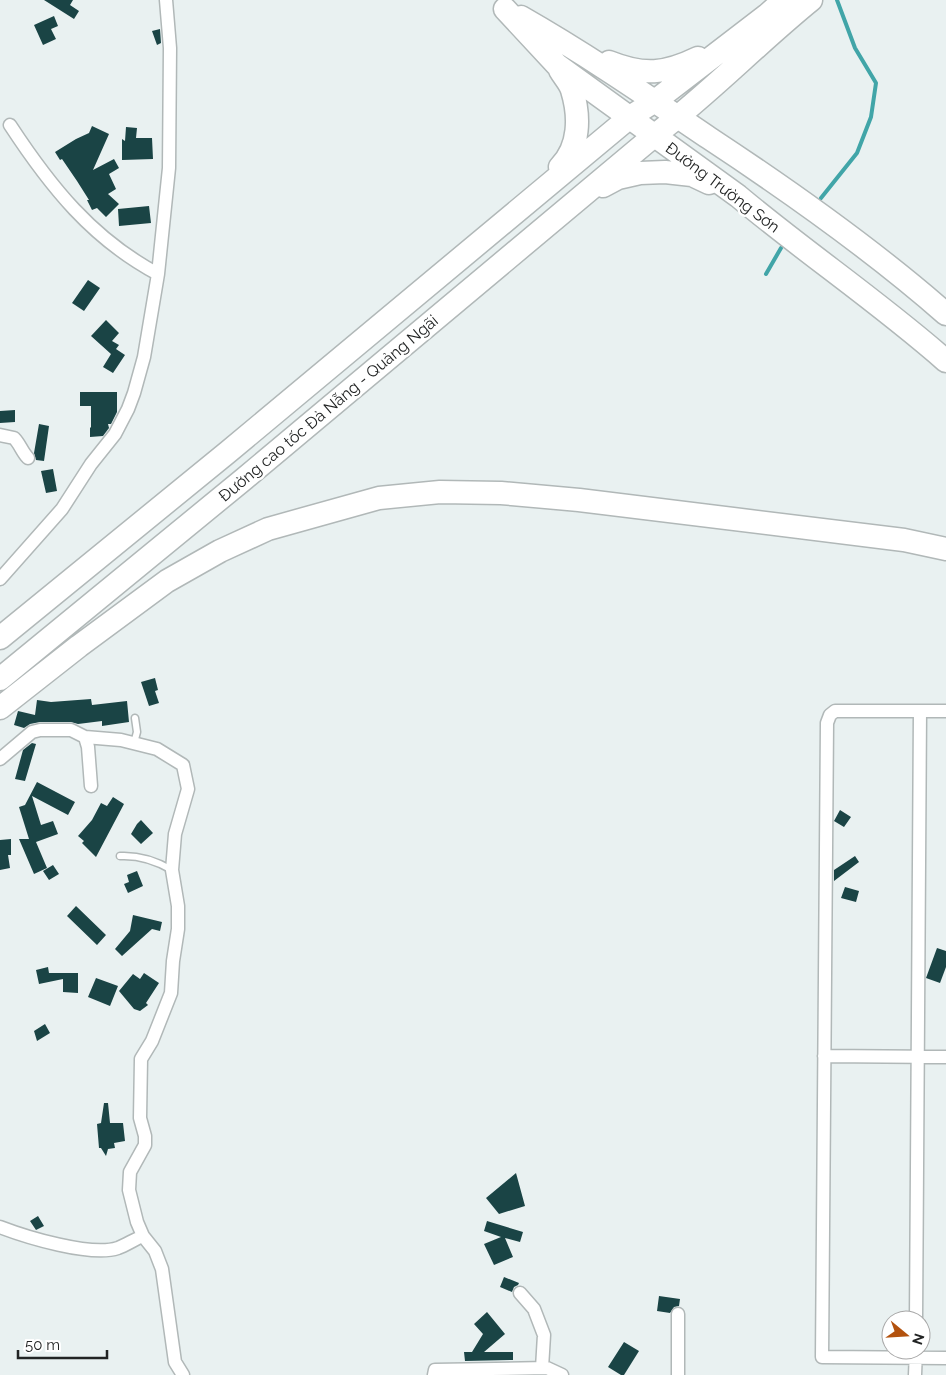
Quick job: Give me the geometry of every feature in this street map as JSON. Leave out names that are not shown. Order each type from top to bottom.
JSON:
[{"type":"highway","points":[[572,46],[630,70],[660,72],[677,68],[712,51],[767,15],[784,0]]},
{"type":"highway","name":"Đường cao tốc Đà Nẵng - Quảng Ngãi","points":[[0,679],[244,479],[530,239],[679,117],[776,28],[811,0]]},
{"type":"highway","name":"Đường Trường Sơn","points":[[499,4],[572,46],[786,189],[910,282],[946,314]]},
{"type":"highway","name":"Đường Trường Sơn","points":[[499,4],[557,65],[738,196],[906,326],[946,361]]},
{"type":"highway","name":"Đường cao tốc Đà Nẵng - Quảng Ngãi","points":[[0,638],[228,452],[630,117],[655,101],[767,15]]},
{"type":"highway","points":[[511,216],[566,161],[575,143],[577,114],[572,89],[557,65]]},
{"type":"highway","points":[[530,239],[589,194],[618,178],[640,173],[665,172],[692,175],[724,190],[763,217]]},
{"type":"highway","points":[[0,708],[79,646],[167,581],[220,551],[268,529],[380,498],[440,492],[510,494],[579,500],[904,540],[946,549]]},
{"type":"street","points":[[0,579],[62,509],[91,464],[116,434],[134,393],[144,357],[158,274],[169,168],[170,48],[166,0]]},
{"type":"street","points":[[10,125],[26,150],[58,190],[93,228],[130,259],[158,274]]},
{"type":"street","points":[[0,435],[14,438],[28,458]]},
{"type":"street","points":[[881,1355],[822,1357],[827,723],[830,715],[835,711],[946,710]]},
{"type":"street","points":[[916,1310],[920,711]]},
{"type":"street","points":[[0,759],[32,732],[40,730],[71,730],[85,737],[121,740],[157,749],[183,765],[188,789],[175,834],[172,870],[178,906],[178,929],[172,961],[171,993],[152,1041],[141,1058],[140,1118],[145,1136],[145,1145],[130,1172],[129,1190],[142,1236],[155,1251],[162,1269],[175,1362],[183,1375]]},
{"type":"street","points":[[85,737],[88,746],[91,786]]},
{"type":"street","points":[[824,1056],[946,1057]]},
{"type":"street","points":[[0,1227],[57,1245],[94,1249],[117,1248],[142,1236]]},
{"type":"street","points":[[520,1293],[534,1309],[544,1335],[542,1368]]},
{"type":"street","points":[[678,1314],[678,1375]]},
{"type":"street","points":[[931,1356],[946,1358]]},
{"type":"street","points":[[915,1375],[916,1360]]},
{"type":"street","points":[[434,1375],[434,1370],[542,1368],[547,1368],[562,1375]]},
{"type":"lane","points":[[134,743],[137,732],[136,718]]},
{"type":"lane","points":[[120,856],[151,859],[172,870]]},
{"type":"building","points":[[44,0],[73,0],[70,5],[79,11],[74,19]]},
{"type":"building","points":[[54,16],[58,26],[51,29],[56,39],[43,45],[34,25]]},
{"type":"building","points":[[160,29],[161,43],[157,45],[152,31]]},
{"type":"building","points":[[92,126],[109,134],[93,170],[114,159],[119,168],[109,174],[116,189],[108,194],[119,204],[106,217],[97,208],[92,210],[87,200],[89,200],[77,181],[55,152],[89,133]]},
{"type":"building","points":[[126,127],[137,128],[136,138],[152,138],[153,159],[122,160],[122,139],[125,141]]},
{"type":"building","points":[[149,206],[151,223],[119,226],[118,209]]},
{"type":"building","points":[[88,280],[100,288],[84,311],[72,303]]},
{"type":"building","points":[[106,320],[119,333],[112,341],[119,345],[116,349],[125,355],[113,373],[103,367],[111,354],[91,336]]},
{"type":"building","points":[[80,392],[117,392],[117,412],[111,424],[108,424],[109,428],[103,436],[90,437],[91,406],[80,406]]},
{"type":"building","points":[[15,410],[15,422],[0,423],[0,411]]},
{"type":"building","points":[[39,424],[49,426],[44,461],[36,460],[34,453]]},
{"type":"building","points":[[53,469],[57,491],[46,493],[41,471]]},
{"type":"building","points":[[155,678],[158,690],[155,691],[159,703],[149,706],[141,682]]},
{"type":"building","points":[[91,699],[92,705],[127,701],[129,722],[102,726],[102,721],[78,724],[71,722],[40,722],[30,724],[24,728],[14,725],[18,711],[35,715],[37,700],[51,702]]},
{"type":"building","points":[[32,743],[36,744],[25,781],[15,779],[23,750]]},
{"type":"building","points":[[37,782],[75,802],[68,815],[32,796],[41,825],[53,821],[58,834],[36,842],[47,868],[34,874],[19,839],[29,839],[19,807],[25,805]]},
{"type":"building","points":[[113,797],[124,804],[96,857],[82,843],[84,841],[78,836],[92,820],[101,803],[107,806]]},
{"type":"building","points":[[840,810],[851,817],[844,827],[834,821]]},
{"type":"building","points":[[141,820],[153,833],[141,844],[131,834]]},
{"type":"building","points":[[11,839],[11,855],[8,855],[10,868],[0,870],[0,840]]},
{"type":"building","points":[[855,856],[859,862],[834,881],[834,870]]},
{"type":"building","points":[[53,865],[59,874],[49,880],[43,871]]},
{"type":"building","points":[[137,871],[143,886],[128,893],[124,884],[129,882],[127,875]]},
{"type":"building","points":[[845,887],[859,891],[856,902],[841,898]]},
{"type":"building","points":[[76,906],[106,935],[97,945],[67,916]]},
{"type":"building","points":[[133,915],[162,922],[160,931],[152,929],[122,956],[115,949],[130,931]]},
{"type":"building","points":[[937,948],[946,951],[946,967],[940,983],[926,978]]},
{"type":"building","points":[[48,967],[49,973],[78,973],[78,993],[63,992],[63,979],[39,984],[36,970]]},
{"type":"building","points":[[144,973],[159,983],[146,1003],[148,1005],[140,1011],[134,1009],[119,991],[133,974],[140,979]]},
{"type":"building","points":[[96,978],[118,986],[110,1006],[88,997]]},
{"type":"building","points":[[45,1024],[50,1033],[37,1041],[34,1031]]},
{"type":"building","points":[[104,1103],[108,1103],[110,1123],[123,1123],[125,1141],[114,1143],[115,1148],[108,1149],[106,1156],[101,1148],[99,1148],[97,1124],[101,1123]]},
{"type":"building","points":[[516,1173],[525,1206],[499,1214],[486,1198]]},
{"type":"building","points":[[38,1216],[44,1226],[36,1230],[30,1221]]},
{"type":"building","points":[[487,1221],[523,1232],[520,1242],[505,1238],[513,1257],[494,1265],[484,1244],[501,1237],[484,1231]]},
{"type":"building","points":[[504,1277],[519,1283],[512,1292],[500,1287]]},
{"type":"building","points":[[659,1296],[680,1299],[679,1306],[674,1307],[670,1313],[657,1311]]},
{"type":"building","points":[[487,1312],[505,1334],[484,1352],[513,1352],[513,1360],[465,1361],[464,1352],[472,1352],[483,1334],[474,1324]]},
{"type":"building","points":[[624,1342],[639,1351],[624,1375],[621,1375],[608,1367]]},
{"type":"waterway","points":[[821,198],[857,153],[871,117],[876,83],[855,48],[837,0]]},
{"type":"waterway","points":[[766,274],[781,248]]}]
